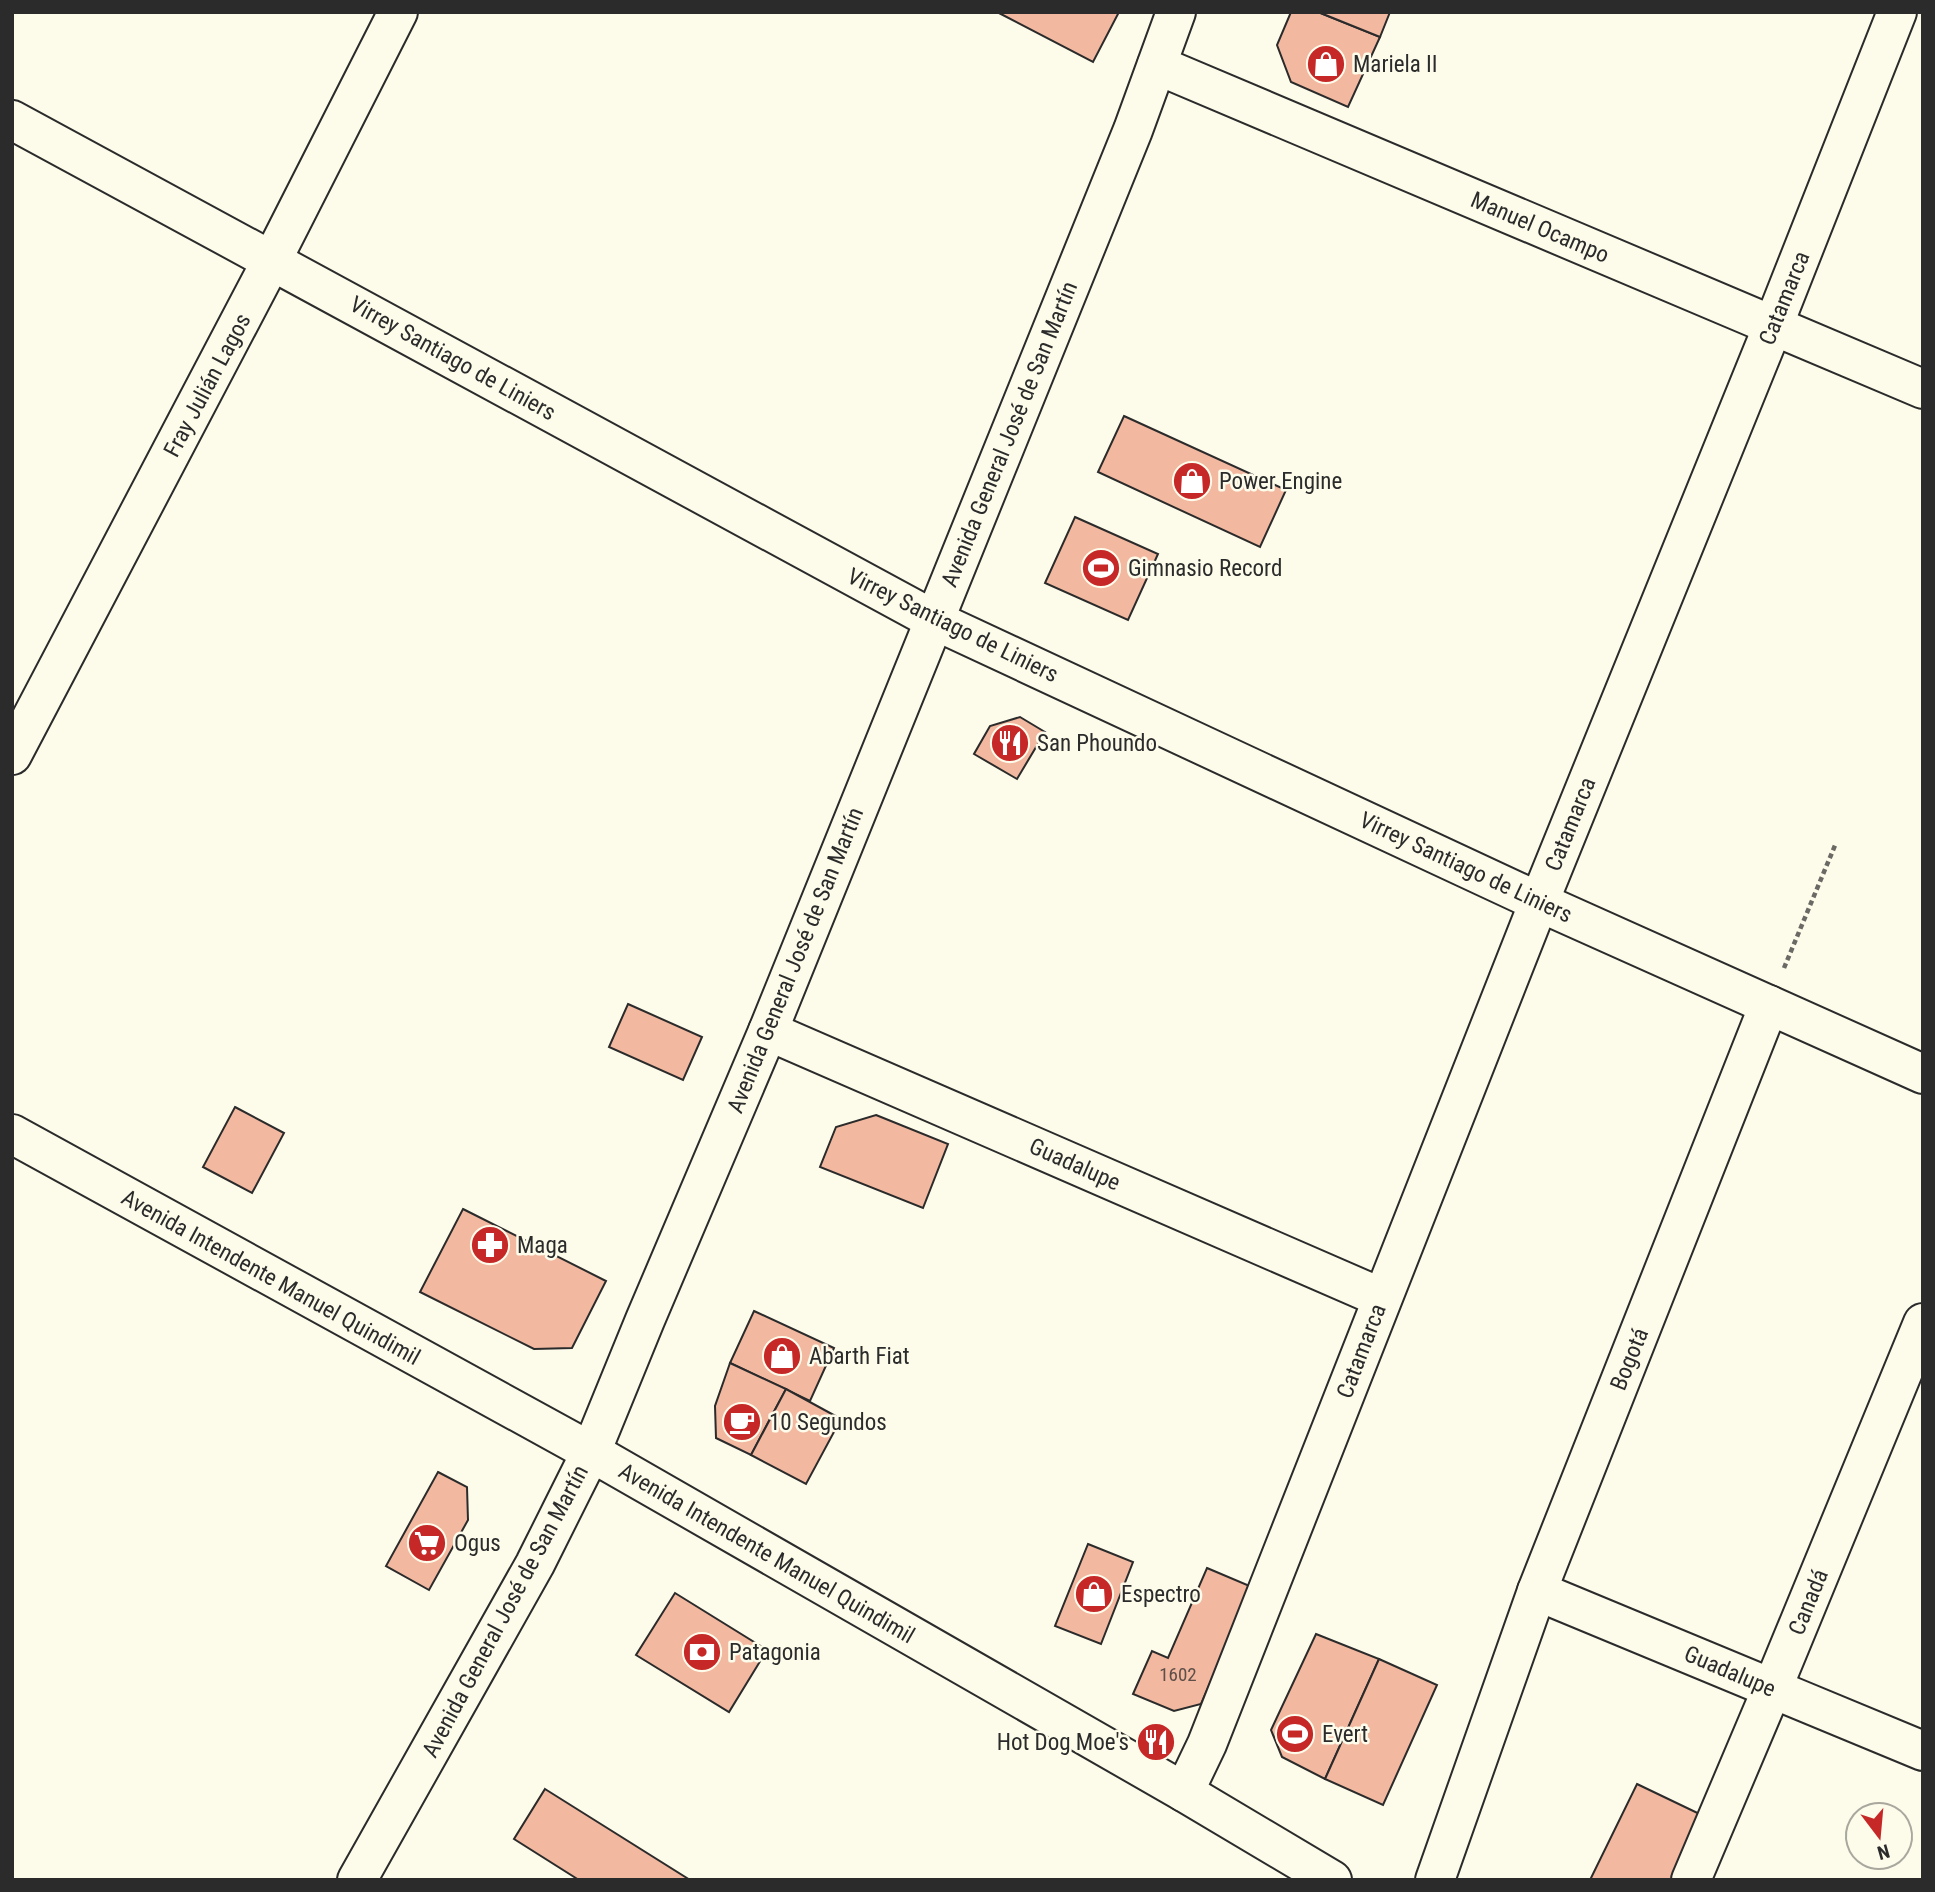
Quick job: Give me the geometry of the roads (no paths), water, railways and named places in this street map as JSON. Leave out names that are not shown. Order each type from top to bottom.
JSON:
[{"type":"street","name":"Fray Julián Lagos","points":[[12,755],[272,260],[398,12]]},
{"type":"street","name":"Avenida General José de San Martín","points":[[357,1880],[536,1564],[591,1452],[768,1031],[1128,143],[1176,12]]},
{"type":"street","name":"Catamarca","points":[[1184,1792],[1212,1732],[1539,902],[1773,326],[1897,12]]},
{"type":"street","name":"Manuel Ocampo","points":[[1157,65],[1923,389]]},
{"type":"street","name":"Virrey Santiago de Liniers","points":[[12,120],[934,620],[1539,902],[1923,1074]]},
{"type":"street","name":"Bogotá","points":[[1436,1880],[1537,1591],[1769,1004]]},
{"type":"street","name":"Guadalupe","points":[[768,1031],[1382,1298]]},
{"type":"street","name":"Avenida Intendente Manuel Quindimil","points":[[12,1135],[591,1452],[1184,1792],[1332,1880]]},
{"type":"street","name":"Canadá","points":[[1691,1880],[1923,1323]]},
{"type":"street","name":"Guadalupe","points":[[1537,1591],[1923,1751]]},
{"type":"place","name":"Mariela II","points":[[1326,64]]},
{"type":"place","name":"Power Engine","points":[[1192,481]]},
{"type":"place","name":"Gimnasio Record","points":[[1101,568]]},
{"type":"place","name":"San Phoundo","points":[[1010,743]]},
{"type":"place","name":"Maga","points":[[490,1245]]},
{"type":"place","name":"Abarth Fiat","points":[[782,1356]]},
{"type":"place","name":"10 Segundos","points":[[742,1422]]},
{"type":"place","name":"Ogus","points":[[427,1543]]},
{"type":"place","name":"Espectro","points":[[1094,1594]]},
{"type":"place","name":"Patagonia","points":[[702,1652]]},
{"type":"place","name":"Evert","points":[[1295,1734]]},
{"type":"place","name":"Hot Dog Moe's","points":[[1156,1742]]}]
